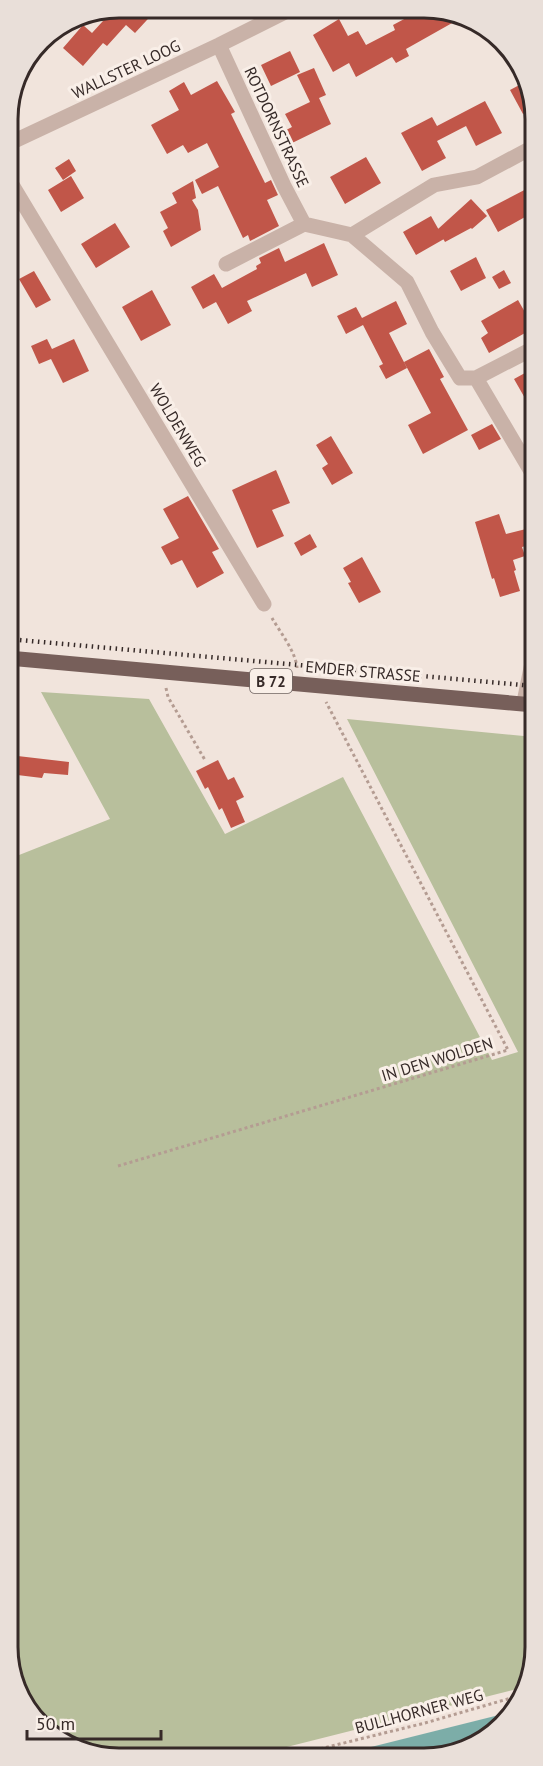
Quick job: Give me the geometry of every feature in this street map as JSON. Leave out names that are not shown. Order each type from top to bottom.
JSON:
[{"type":"main road","name":"EMDER STRASSE","points":[[18,659],[525,705]]},
{"type":"street","name":"WALLSTER LOOG","points":[[18,139],[273,18]]},
{"type":"street","name":"ROTDORNSTRASSE","points":[[219,45],[304,224]]},
{"type":"street","points":[[352,235],[434,185],[477,177],[525,151]]},
{"type":"street","name":"WOLDENWEG","points":[[18,195],[264,604]]},
{"type":"street","points":[[226,264],[304,224],[352,235],[407,282],[432,332],[460,378],[477,378],[525,353]]},
{"type":"street","points":[[477,378],[525,461]]},
{"type":"path","points":[[264,604],[297,664],[295,683]]},
{"type":"path","points":[[166,686],[168,697],[205,760]]},
{"type":"path","name":"IN DEN WOLDEN","points":[[118,1166],[508,1050],[325,699],[326,686]]},
{"type":"path","name":"BULLHORNER WEG","points":[[323,1748],[425,1723],[510,1698]]},
{"type":"green space","points":[[41,692],[149,699],[225,834],[343,777],[492,1060],[518,1052],[347,719],[525,736],[525,1653],[522,1673],[515,1690],[283,1748],[119,1748],[87,1743],[58,1727],[39,1708],[26,1685],[20,1666],[18,1647],[18,855],[110,819]]},
{"type":"water","points":[[498,1715],[474,1734],[456,1743],[424,1748],[367,1748]]},
{"type":"building","points":[[149,18],[135,33],[126,25],[107,46],[103,43],[83,66],[63,48],[83,26],[92,33],[104,20]]},
{"type":"building","points":[[406,18],[453,22],[406,49],[409,56],[396,63],[392,57],[356,77],[349,63],[333,72],[313,35],[339,19],[348,36],[358,31],[366,45],[395,30],[393,25]]},
{"type":"building","points":[[290,51],[300,72],[271,86],[261,65]]},
{"type":"building","points":[[314,68],[326,95],[319,98],[331,124],[288,145],[282,132],[292,127],[285,114],[310,102],[297,75]]},
{"type":"building","points":[[217,81],[235,112],[231,114],[265,183],[271,180],[278,195],[267,200],[279,226],[250,241],[248,235],[243,238],[218,186],[202,194],[195,180],[219,167],[207,143],[188,153],[183,145],[167,154],[151,125],[179,110],[169,91],[184,82],[191,95]]},
{"type":"building","points":[[519,85],[524,113],[523,114],[510,90]]},
{"type":"building","points":[[485,101],[502,133],[476,146],[466,126],[437,141],[446,158],[422,171],[401,133],[432,117],[437,126]]},
{"type":"building","points":[[366,157],[381,183],[345,204],[330,177]]},
{"type":"building","points":[[69,159],[76,171],[63,180],[55,168]]},
{"type":"building","points":[[71,176],[84,198],[61,212],[48,190]]},
{"type":"building","points":[[193,181],[196,198],[192,200],[198,210],[201,230],[171,247],[163,231],[168,228],[160,212],[177,203],[172,193]]},
{"type":"building","points":[[525,190],[525,217],[498,232],[486,210]]},
{"type":"building","points":[[471,199],[487,216],[472,229],[445,242],[438,229]]},
{"type":"building","points":[[431,216],[444,239],[416,255],[403,232]]},
{"type":"building","points":[[115,223],[130,247],[96,268],[81,244]]},
{"type":"building","points":[[324,243],[338,275],[312,287],[306,273],[247,301],[252,311],[228,324],[216,302],[203,309],[191,287],[214,274],[222,288],[257,269],[256,266],[261,263],[259,258],[279,248],[285,262]]},
{"type":"building","points":[[476,257],[486,278],[461,291],[450,271]]},
{"type":"building","points":[[504,270],[511,283],[499,289],[492,277]]},
{"type":"building","points":[[34,271],[51,300],[36,308],[19,279]]},
{"type":"building","points":[[152,290],[171,325],[141,341],[122,307]]},
{"type":"building","points":[[518,300],[525,312],[525,333],[489,353],[481,338],[488,333],[481,321]]},
{"type":"building","points":[[396,301],[407,324],[389,333],[407,368],[386,379],[379,366],[383,364],[363,325],[346,334],[337,316],[356,307],[362,318]]},
{"type":"building","points":[[47,339],[52,349],[74,339],[89,371],[63,383],[51,359],[39,364],[31,346]]},
{"type":"building","points":[[429,349],[444,377],[440,379],[468,430],[423,454],[408,425],[431,413],[404,362]]},
{"type":"building","points":[[525,373],[525,398],[514,379]]},
{"type":"building","points":[[492,424],[501,439],[479,450],[471,435]]},
{"type":"building","points":[[331,436],[353,473],[332,485],[322,468],[328,464],[316,445]]},
{"type":"building","points":[[276,470],[290,503],[272,510],[284,536],[257,548],[232,490]]},
{"type":"building","points":[[188,496],[219,549],[212,552],[224,573],[197,588],[182,560],[171,565],[161,547],[179,538],[163,509]]},
{"type":"building","points":[[499,514],[506,534],[525,529],[525,546],[522,547],[525,556],[513,560],[520,591],[500,597],[494,578],[492,579],[475,522]]},
{"type":"building","points":[[310,534],[317,547],[301,556],[294,543]]},
{"type":"building","points":[[362,557],[381,592],[359,603],[343,568]]},
{"type":"building","points":[[18,756],[69,762],[68,775],[44,773],[42,778],[18,775]]},
{"type":"building","points":[[218,760],[228,780],[234,777],[244,797],[236,801],[245,822],[231,828],[222,808],[219,810],[208,787],[205,789],[196,771]]},
{"type":"railway","points":[[18,640],[525,685]]}]
